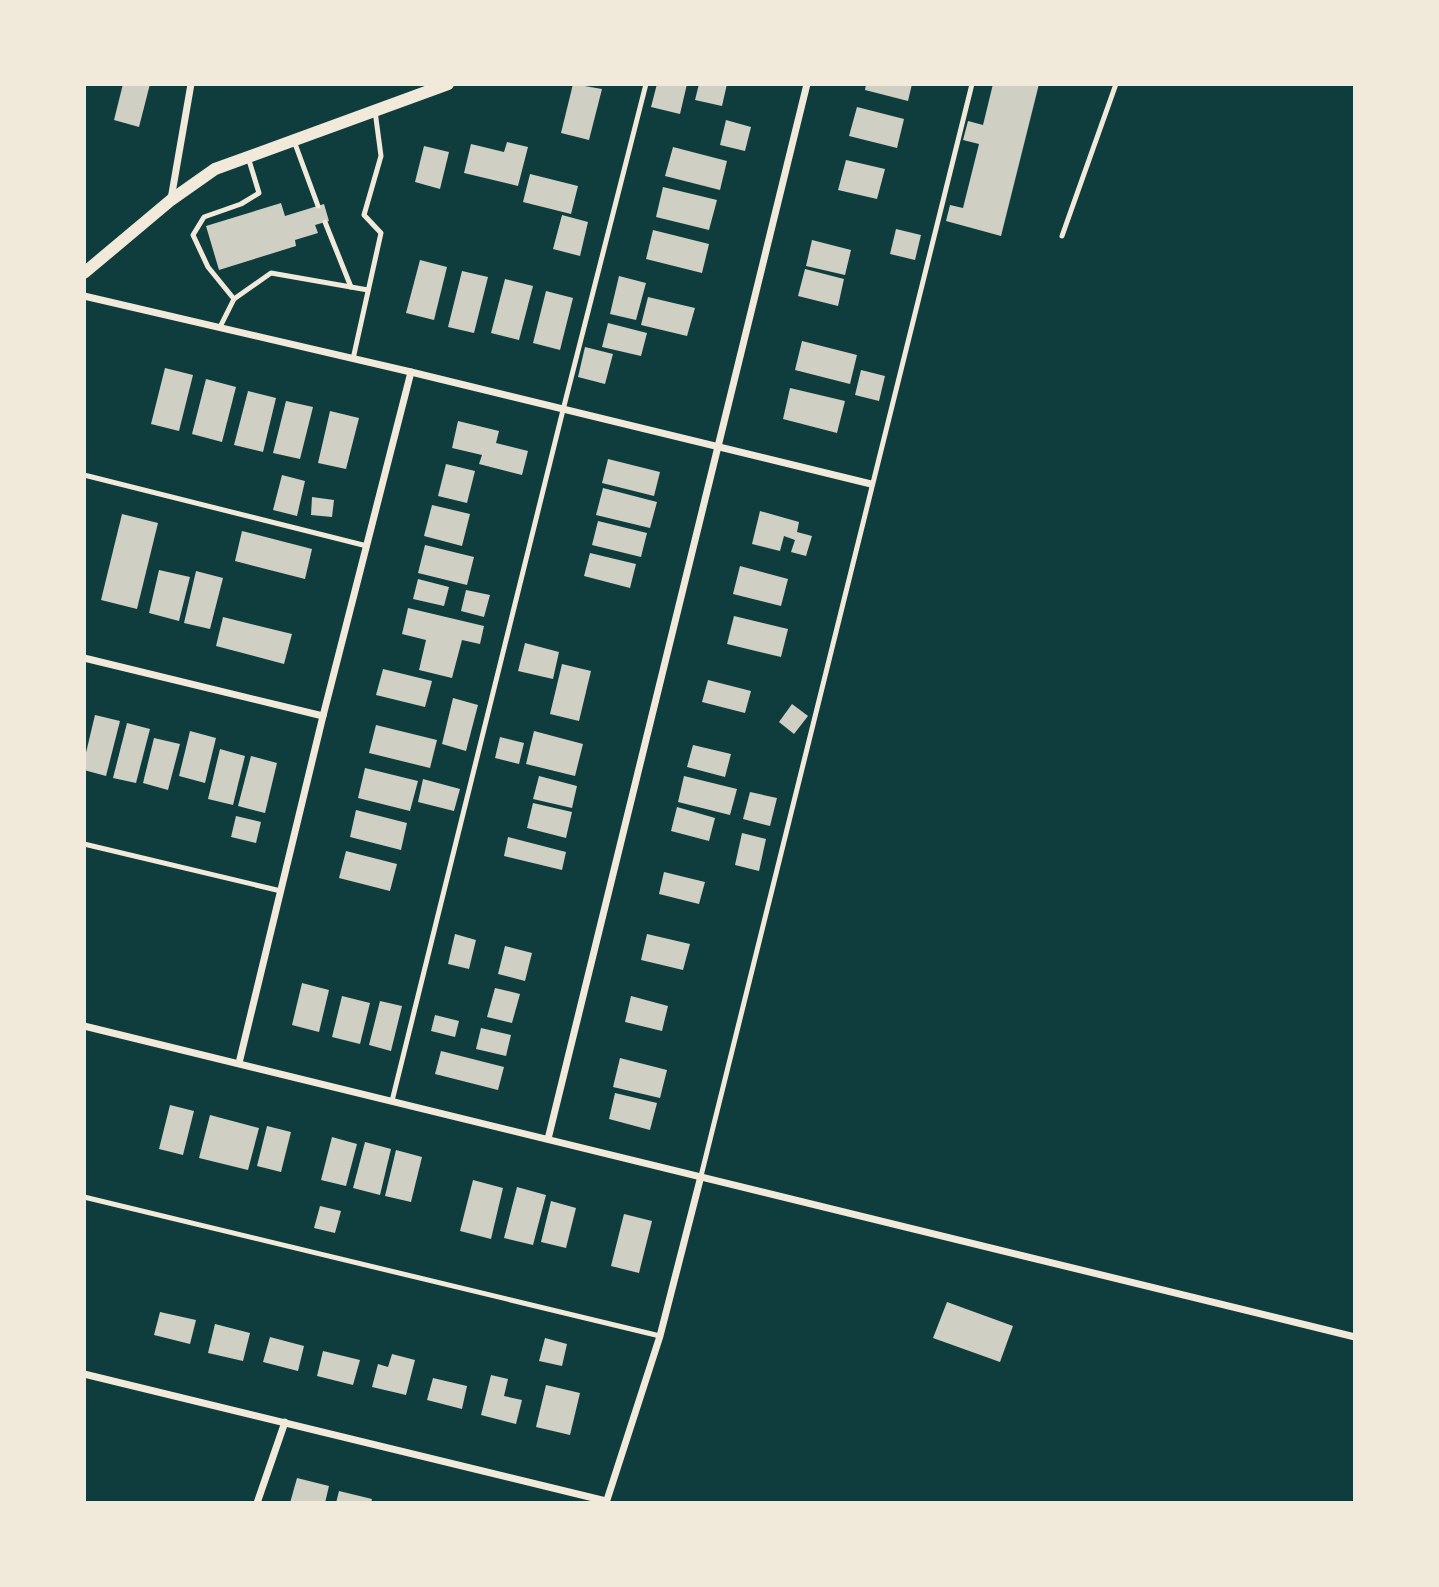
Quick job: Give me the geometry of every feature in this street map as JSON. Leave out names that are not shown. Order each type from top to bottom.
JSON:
[{"type":"street","points":[[171,200],[191,84]]},
{"type":"street","points":[[84,273],[171,200],[215,169],[449,84]]},
{"type":"street","points":[[548,1139],[807,84]]},
{"type":"street","points":[[84,296],[871,484]]},
{"type":"street","points":[[239,1063],[323,716],[411,372]]},
{"type":"street","points":[[84,658],[323,716]]},
{"type":"street","points":[[84,1026],[1355,1337]]},
{"type":"street","points":[[84,1374],[606,1502],[660,1336],[701,1176]]},
{"type":"street","points":[[257,1503],[285,1422]]},
{"type":"lane","points":[[392,1101],[646,84]]},
{"type":"lane","points":[[701,1176],[972,84]]},
{"type":"lane","points":[[1062,236],[1116,84]]},
{"type":"lane","points":[[353,359],[381,233],[364,215],[381,156],[374,111]]},
{"type":"lane","points":[[294,141],[318,206]]},
{"type":"lane","points":[[234,299],[208,267],[193,235],[204,217],[241,204],[259,194],[248,157]]},
{"type":"lane","points":[[324,222],[351,287]]},
{"type":"lane","points":[[219,327],[234,299],[271,273],[368,290]]},
{"type":"lane","points":[[84,475],[367,546]]},
{"type":"lane","points":[[84,844],[281,891]]},
{"type":"lane","points":[[84,1196],[660,1336]]},
{"type":"building","points":[[123,84],[150,84],[139,127],[114,120]]},
{"type":"building","points":[[573,84],[602,89],[589,140],[561,133]]},
{"type":"building","points":[[657,84],[687,84],[680,114],[651,107]]},
{"type":"building","points":[[699,84],[727,84],[722,106],[695,100]]},
{"type":"building","points":[[866,84],[912,84],[908,101],[865,90]]},
{"type":"building","points":[[993,84],[1039,84],[1001,236],[946,221],[950,205],[963,208],[979,144],[963,140],[968,121],[983,125]]},
{"type":"building","points":[[857,107],[904,119],[897,148],[849,136]]},
{"type":"building","points":[[726,120],[751,127],[745,151],[720,145]]},
{"type":"building","points":[[507,142],[528,147],[518,186],[464,173],[471,144],[504,152]]},
{"type":"building","points":[[424,146],[449,152],[440,189],[415,182]]},
{"type":"building","points":[[673,147],[727,161],[720,190],[665,176]]},
{"type":"building","points":[[846,160],[885,169],[877,199],[838,190]]},
{"type":"building","points":[[530,174],[578,186],[571,214],[523,202]]},
{"type":"building","points":[[663,187],[717,200],[709,230],[656,217]]},
{"type":"building","points":[[281,203],[285,216],[324,204],[329,221],[315,225],[318,233],[295,240],[296,246],[219,270],[206,226]]},
{"type":"building","points":[[562,215],[588,222],[580,256],[553,249]]},
{"type":"building","points":[[896,229],[921,235],[915,260],[890,254]]},
{"type":"building","points":[[653,230],[709,244],[702,273],[646,259]]},
{"type":"building","points":[[812,240],[851,250],[845,275],[806,266]]},
{"type":"building","points":[[420,260],[447,267],[434,320],[406,313]]},
{"type":"building","points":[[805,269],[844,279],[838,306],[798,296]]},
{"type":"building","points":[[462,271],[488,277],[474,333],[448,327]]},
{"type":"building","points":[[619,276],[646,283],[636,320],[610,314]]},
{"type":"building","points":[[505,279],[533,286],[519,340],[491,333]]},
{"type":"building","points":[[546,291],[573,298],[560,350],[533,343]]},
{"type":"building","points":[[648,297],[695,308],[687,336],[641,325]]},
{"type":"building","points":[[608,323],[647,333],[641,356],[602,347]]},
{"type":"building","points":[[802,341],[857,355],[850,384],[795,370]]},
{"type":"building","points":[[585,347],[613,354],[605,384],[578,377]]},
{"type":"building","points":[[165,368],[193,375],[179,431],[151,424]]},
{"type":"building","points":[[861,370],[885,376],[879,401],[855,395]]},
{"type":"building","points":[[206,379],[236,387],[222,442],[192,434]]},
{"type":"building","points":[[790,388],[845,401],[837,433],[783,419]]},
{"type":"building","points":[[248,391],[276,398],[263,452],[234,445]]},
{"type":"building","points":[[286,401],[313,407],[300,459],[273,453]]},
{"type":"building","points":[[330,411],[359,418],[346,469],[318,463]]},
{"type":"building","points":[[458,421],[499,431],[496,443],[528,451],[522,475],[479,464],[482,455],[452,448]]},
{"type":"building","points":[[608,459],[660,472],[654,496],[602,483]]},
{"type":"building","points":[[446,464],[475,471],[467,503],[438,496]]},
{"type":"building","points":[[282,475],[305,481],[297,516],[273,510]]},
{"type":"building","points":[[603,488],[657,502],[650,528],[596,515]]},
{"type":"building","points":[[312,497],[334,500],[332,517],[311,515]]},
{"type":"building","points":[[432,505],[470,514],[462,546],[424,536]]},
{"type":"building","points":[[760,511],[799,522],[797,532],[812,536],[806,556],[791,552],[795,540],[784,536],[780,551],[752,544]]},
{"type":"building","points":[[122,514],[158,523],[137,609],[101,600]]},
{"type":"building","points":[[598,521],[647,533],[641,557],[592,545]]},
{"type":"building","points":[[242,531],[312,549],[305,579],[235,561]]},
{"type":"building","points":[[425,545],[474,557],[467,585],[418,573]]},
{"type":"building","points":[[590,553],[636,564],[630,588],[584,576]]},
{"type":"building","points":[[740,566],[788,579],[781,606],[733,594]]},
{"type":"building","points":[[159,570],[190,577],[179,621],[149,613]]},
{"type":"building","points":[[196,571],[223,578],[210,629],[184,623]]},
{"type":"building","points":[[418,579],[449,587],[444,606],[413,599]]},
{"type":"building","points":[[466,590],[490,595],[484,617],[461,611]]},
{"type":"building","points":[[408,608],[484,626],[480,644],[462,640],[452,678],[419,670],[426,640],[402,634]]},
{"type":"building","points":[[734,616],[788,629],[781,657],[727,644]]},
{"type":"building","points":[[223,617],[292,634],[284,664],[216,646]]},
{"type":"building","points":[[525,643],[559,652],[553,679],[518,671]]},
{"type":"building","points":[[562,664],[591,671],[579,721],[550,714]]},
{"type":"building","points":[[383,669],[432,681],[425,707],[376,695]]},
{"type":"building","points":[[708,680],[751,691],[745,713],[702,702]]},
{"type":"building","points":[[453,698],[478,705],[466,751],[442,744]]},
{"type":"building","points":[[792,704],[808,716],[794,734],[779,722]]},
{"type":"building","points":[[95,715],[120,721],[106,776],[84,770]]},
{"type":"building","points":[[127,723],[150,729],[136,783],[113,778]]},
{"type":"building","points":[[376,725],[437,740],[430,768],[369,753]]},
{"type":"building","points":[[190,731],[216,738],[205,783],[179,776]]},
{"type":"building","points":[[534,731],[583,744],[575,776],[526,764]]},
{"type":"building","points":[[500,737],[524,743],[519,764],[495,758]]},
{"type":"building","points":[[154,738],[180,744],[168,790],[143,783]]},
{"type":"building","points":[[693,745],[731,754],[725,777],[687,767]]},
{"type":"building","points":[[220,749],[245,756],[233,805],[208,799]]},
{"type":"building","points":[[251,756],[277,763],[265,813],[238,806]]},
{"type":"building","points":[[365,768],[418,781],[410,811],[358,798]]},
{"type":"building","points":[[539,776],[577,786],[572,808],[533,799]]},
{"type":"building","points":[[684,776],[737,789],[730,815],[678,802]]},
{"type":"building","points":[[423,779],[460,789],[454,811],[418,802]]},
{"type":"building","points":[[750,792],[777,798],[770,826],[743,819]]},
{"type":"building","points":[[533,803],[572,812],[566,838],[527,828]]},
{"type":"building","points":[[677,807],[715,818],[709,841],[671,831]]},
{"type":"building","points":[[356,810],[407,823],[401,850],[350,837]]},
{"type":"building","points":[[236,816],[261,822],[256,843],[231,837]]},
{"type":"building","points":[[742,833],[766,839],[759,871],[735,865]]},
{"type":"building","points":[[508,837],[566,852],[562,870],[504,856]]},
{"type":"building","points":[[346,851],[397,864],[390,891],[339,878]]},
{"type":"building","points":[[664,872],[705,882],[699,904],[659,894]]},
{"type":"building","points":[[455,934],[476,940],[469,969],[448,964]]},
{"type":"building","points":[[647,934],[690,944],[683,970],[641,960]]},
{"type":"building","points":[[505,946],[532,953],[525,981],[498,974]]},
{"type":"building","points":[[302,983],[329,990],[319,1032],[292,1025]]},
{"type":"building","points":[[495,988],[520,994],[512,1023],[487,1017]]},
{"type":"building","points":[[342,996],[370,1003],[360,1044],[332,1037]]},
{"type":"building","points":[[631,996],[668,1006],[662,1031],[625,1022]]},
{"type":"building","points":[[380,1001],[402,1006],[391,1051],[369,1045]]},
{"type":"building","points":[[435,1015],[459,1021],[455,1037],[431,1031]]},
{"type":"building","points":[[481,1028],[511,1035],[506,1056],[476,1049]]},
{"type":"building","points":[[441,1051],[504,1067],[498,1090],[435,1074]]},
{"type":"building","points":[[620,1058],[667,1070],[660,1098],[613,1087]]},
{"type":"building","points":[[615,1093],[657,1103],[650,1130],[609,1119]]},
{"type":"building","points":[[170,1105],[194,1111],[183,1155],[159,1149]]},
{"type":"building","points":[[210,1115],[259,1128],[248,1170],[199,1158]]},
{"type":"building","points":[[267,1126],[291,1132],[281,1172],[257,1166]]},
{"type":"building","points":[[332,1137],[357,1144],[346,1186],[321,1180]]},
{"type":"building","points":[[365,1142],[391,1149],[380,1195],[353,1188]]},
{"type":"building","points":[[396,1150],[422,1157],[411,1202],[385,1196]]},
{"type":"building","points":[[473,1180],[503,1188],[491,1239],[460,1231]]},
{"type":"building","points":[[517,1187],[546,1195],[533,1245],[504,1238]]},
{"type":"building","points":[[551,1201],[576,1208],[566,1248],[541,1242]]},
{"type":"building","points":[[320,1206],[341,1211],[335,1233],[314,1228]]},
{"type":"building","points":[[624,1214],[652,1221],[639,1273],[611,1266]]},
{"type":"building","points":[[947,1302],[1013,1326],[1000,1362],[933,1338]]},
{"type":"building","points":[[160,1312],[196,1320],[190,1344],[154,1335]]},
{"type":"building","points":[[215,1324],[250,1333],[243,1361],[208,1353]]},
{"type":"building","points":[[270,1337],[304,1346],[298,1371],[263,1362]]},
{"type":"building","points":[[545,1338],[567,1344],[562,1366],[539,1361]]},
{"type":"building","points":[[323,1351],[360,1360],[353,1385],[317,1376]]},
{"type":"building","points":[[392,1354],[415,1360],[406,1395],[372,1387],[378,1364],[388,1367]]},
{"type":"building","points":[[491,1375],[508,1379],[504,1396],[522,1400],[516,1424],[481,1415]]},
{"type":"building","points":[[433,1378],[467,1386],[462,1409],[427,1400]]},
{"type":"building","points":[[546,1385],[580,1393],[570,1435],[536,1427]]},
{"type":"building","points":[[297,1478],[329,1486],[325,1503],[290,1503]]},
{"type":"building","points":[[339,1491],[372,1499],[371,1503],[336,1503]]}]
